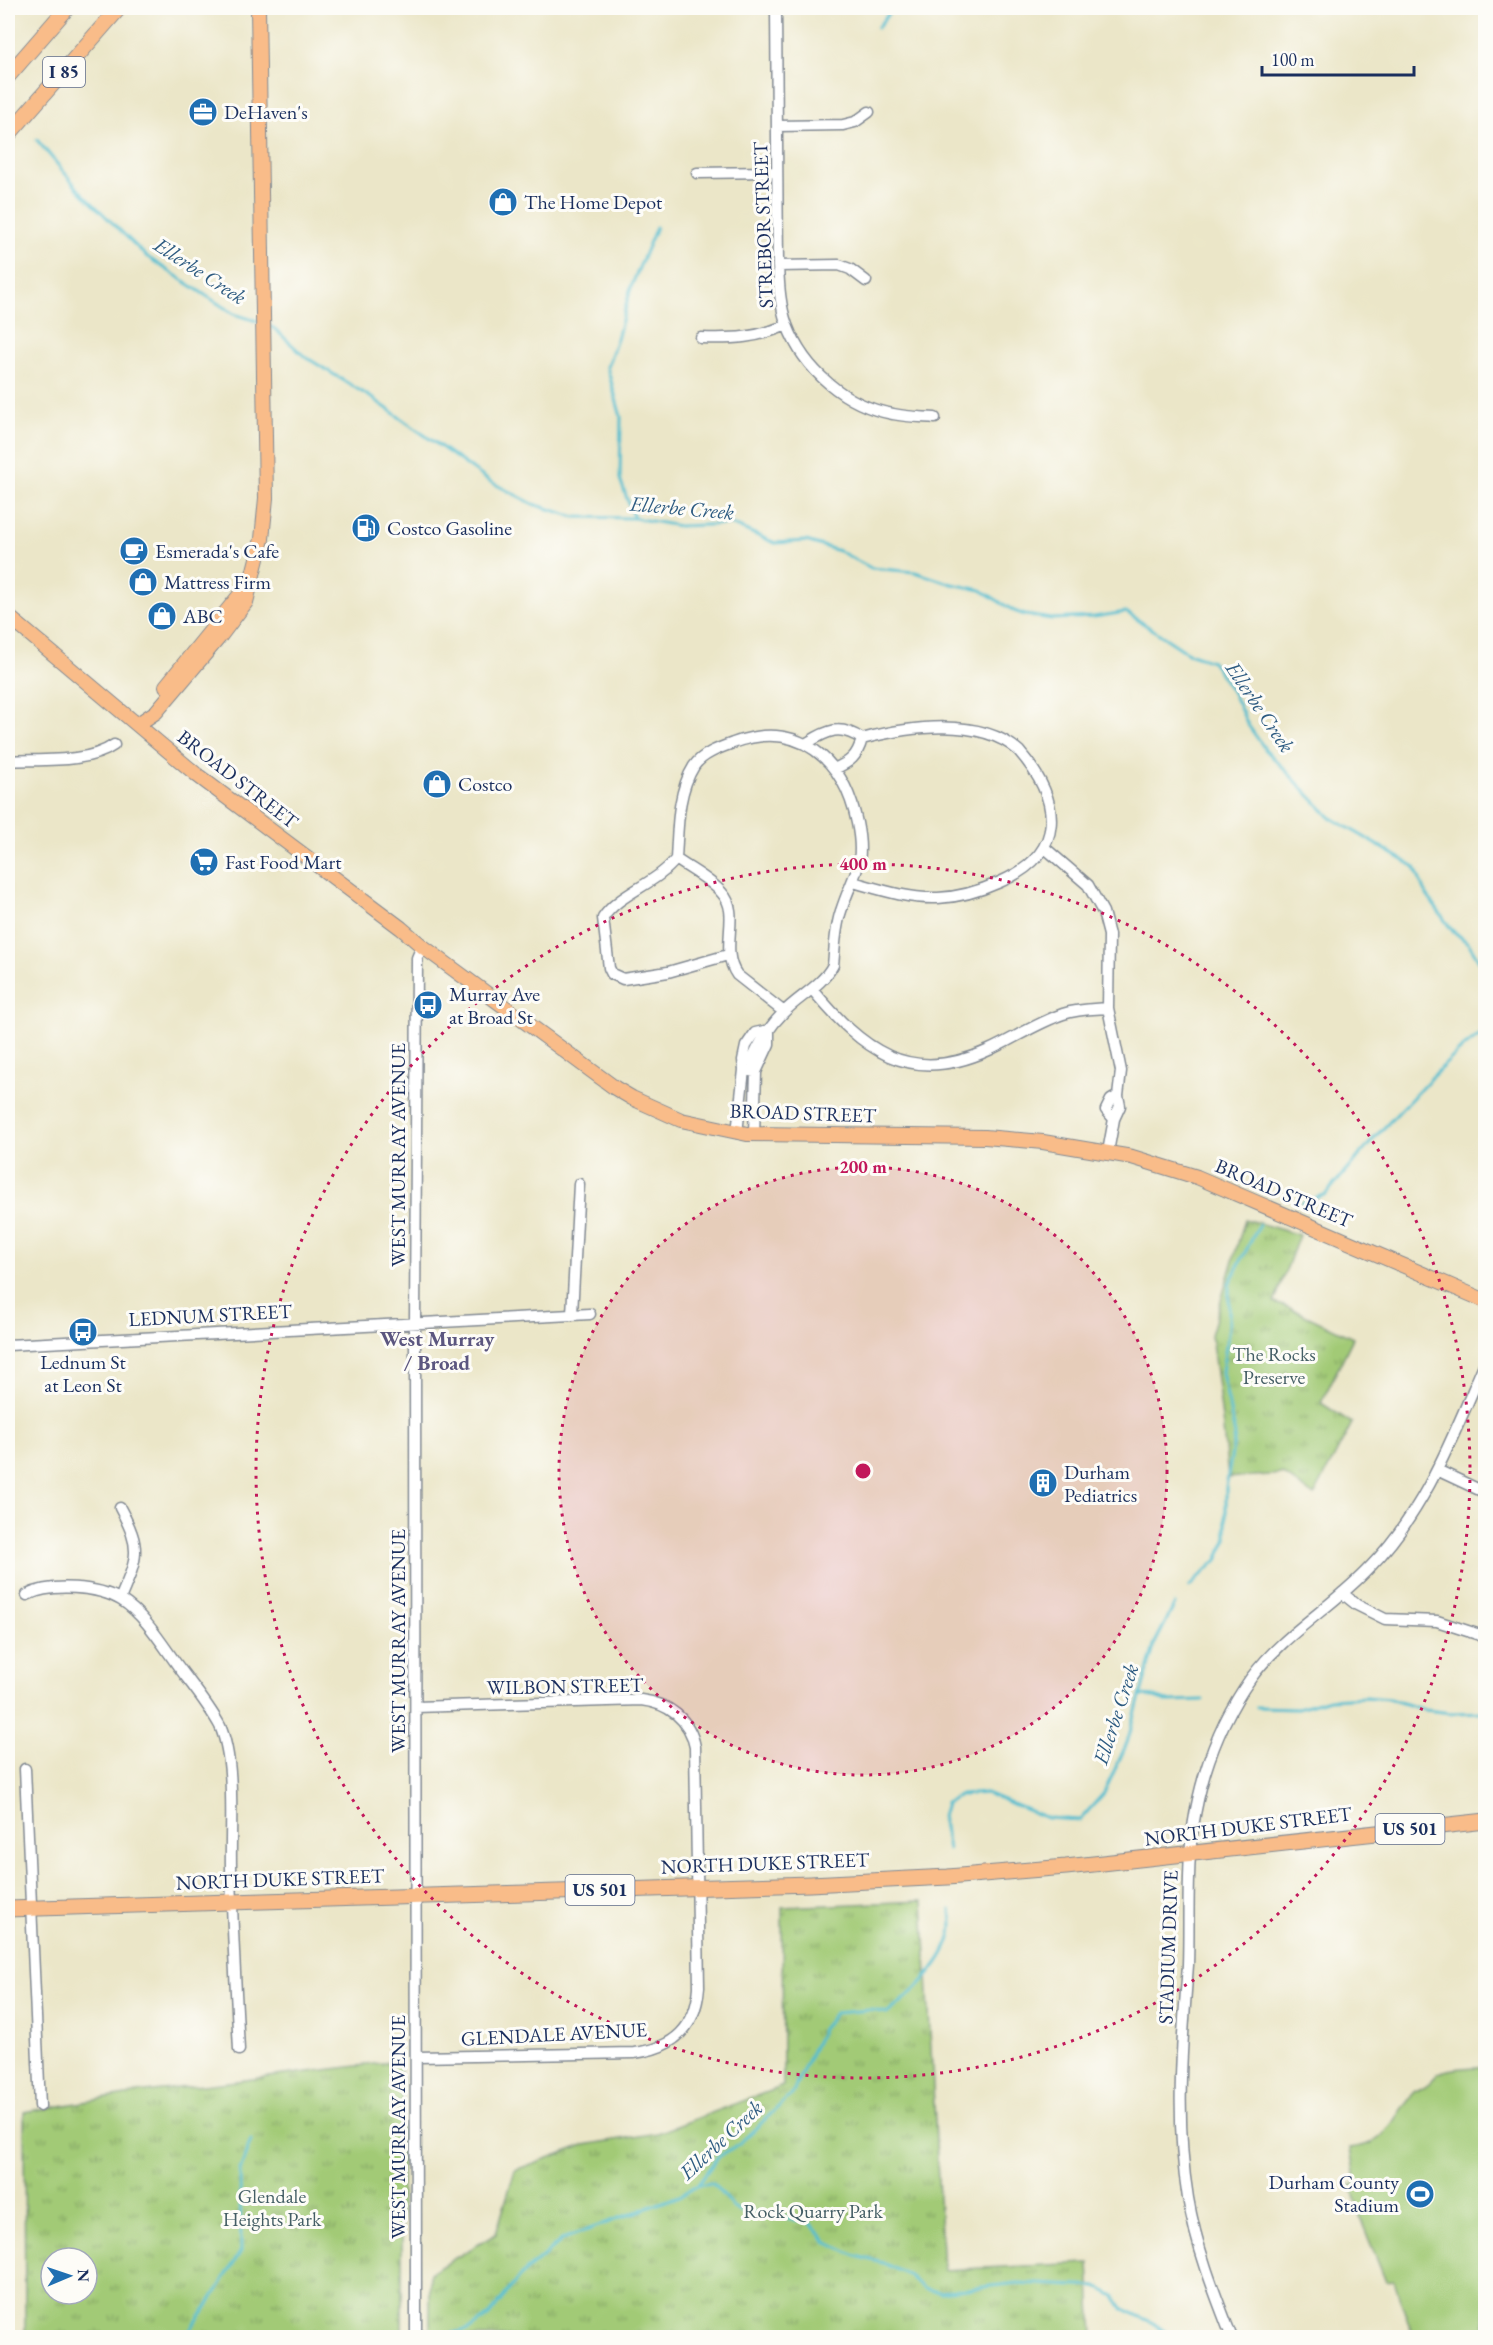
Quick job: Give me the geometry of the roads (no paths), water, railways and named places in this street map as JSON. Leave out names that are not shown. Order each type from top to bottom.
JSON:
[{"type":"highway","name":"I 85","points":[[8,76],[67,8]]},
{"type":"highway","name":"I 85","points":[[8,135],[119,8]]},
{"type":"highway","name":"NORTH DUKE STREET","points":[[8,1909],[948,1877],[1191,1854],[1485,1821]]},
{"type":"main road","points":[[138,724],[148,708],[250,581],[262,539],[266,511],[258,8]]},
{"type":"main road","name":"BROAD STREET","points":[[8,616],[197,775],[422,946],[632,1098],[681,1120],[737,1133],[985,1137],[1043,1142],[1108,1152],[1167,1167],[1485,1300]]},
{"type":"street","name":"STREBOR STREET","points":[[776,8],[778,266],[779,293],[787,325],[812,367],[844,395],[863,405],[891,414],[935,418]]},
{"type":"street","points":[[777,126],[843,125],[855,122],[869,112]]},
{"type":"street","points":[[697,173],[777,172]]},
{"type":"street","points":[[778,266],[839,265],[866,280]]},
{"type":"street","points":[[701,338],[748,338],[787,325]]},
{"type":"street","points":[[807,743],[829,731],[843,729],[862,739],[904,729],[935,726],[993,736],[1012,745],[1023,756],[1047,798],[1051,825],[1045,848],[1037,859],[1020,873],[973,892],[950,897],[906,896],[853,882]]},
{"type":"street","points":[[728,955],[668,972],[623,979],[612,974],[609,968],[603,918],[610,907],[650,883],[676,859],[681,799],[685,782],[696,763],[717,750],[756,736],[782,736],[807,743],[834,769],[850,799],[857,825],[860,858],[837,922],[833,965],[824,979],[784,1012],[769,1030],[768,1044],[756,1072]]},
{"type":"street","points":[[834,769],[854,758],[859,751],[862,739]]},
{"type":"street","points":[[8,761],[81,757],[99,753],[114,745]]},
{"type":"street","points":[[1045,848],[1088,885],[1103,912],[1110,947],[1108,1008],[1121,1062],[1118,1096],[1120,1106],[1114,1119],[1108,1152]]},
{"type":"street","points":[[676,859],[723,894],[729,904],[728,955],[737,975],[784,1012]]},
{"type":"street","name":"WEST MURRAY AVENUE","points":[[417,2337],[415,1896],[417,958],[422,946]]},
{"type":"street","points":[[812,989],[838,1020],[873,1049],[897,1059],[925,1064],[942,1064],[974,1056],[1063,1014],[1108,1008]]},
{"type":"street","points":[[737,1133],[744,1070],[755,1033],[769,1030]]},
{"type":"street","points":[[749,1053],[756,1072],[754,1134]]},
{"type":"street","points":[[744,1070],[756,1072]]},
{"type":"street","points":[[572,1314],[579,1184]]},
{"type":"street","name":"LEDNUM STREET","points":[[8,1345],[590,1314]]},
{"type":"street","name":"STADIUM DRIVE","points":[[1232,2337],[1214,2292],[1192,2223],[1180,2136],[1181,2061],[1189,1939],[1191,1854],[1196,1814],[1208,1767],[1217,1739],[1234,1705],[1252,1677],[1280,1646],[1373,1565],[1398,1536],[1428,1490],[1485,1360]]},
{"type":"street","points":[[1437,1470],[1485,1493]]},
{"type":"street","points":[[120,1508],[134,1538],[135,1547],[133,1570],[120,1599]]},
{"type":"street","points":[[27,1594],[42,1589],[76,1587],[120,1599],[159,1640],[214,1715],[225,1736],[229,1764],[232,1902],[239,2050]]},
{"type":"street","points":[[1342,1593],[1357,1605],[1384,1619],[1437,1621],[1485,1637]]},
{"type":"street","name":"WILBON STREET","points":[[416,1707],[640,1700],[662,1704],[671,1709],[689,1729],[695,1747],[698,1886]]},
{"type":"street","points":[[24,1769],[40,2106]]},
{"type":"street","name":"GLENDALE AVENUE","points":[[417,2057],[633,2053],[652,2050],[674,2040],[690,2022],[697,2003],[698,1886]]},
{"type":"waterway","points":[[877,28],[893,8]]},
{"type":"waterway","name":"Ellerbe Creek","points":[[37,140],[79,190],[146,256],[234,314],[260,322]]},
{"type":"waterway","points":[[634,518],[620,479],[621,417],[607,367],[631,287],[656,227]]},
{"type":"waterway","name":"Ellerbe Creek","points":[[269,326],[304,356],[375,400],[489,481],[533,504],[575,517],[634,518],[679,526],[731,524],[775,543],[806,541],[839,551],[871,568],[915,572],[952,584],[981,590],[1014,611],[1025,615],[1052,619],[1094,617],[1126,612],[1188,653],[1212,661],[1233,693],[1248,725],[1265,749],[1330,817],[1415,867],[1424,891],[1451,929],[1469,944],[1486,972]]},
{"type":"waterway","name":"Ellerbe Creek","points":[[1302,1203],[1326,1194],[1378,1134],[1434,1075],[1486,1030]]},
{"type":"waterway","name":"Ellerbe Creek","points":[[1189,1587],[1217,1560],[1226,1541],[1226,1487],[1235,1435],[1222,1372],[1229,1327],[1229,1284],[1259,1225]]},
{"type":"waterway","name":"Ellerbe Creek","points":[[948,1850],[942,1816],[946,1803],[961,1795],[986,1793],[1047,1818],[1080,1820],[1104,1793],[1127,1743],[1155,1643],[1175,1604]]},
{"type":"waterway","points":[[1140,1696],[1155,1697],[1166,1701],[1203,1700]]},
{"type":"waterway","points":[[1257,1707],[1298,1708],[1329,1699],[1366,1697],[1389,1699],[1425,1710],[1452,1713],[1486,1712]]},
{"type":"waterway","name":"Ellerbe Creek","points":[[438,2338],[472,2328],[489,2316],[519,2277],[563,2239],[682,2195],[697,2185],[717,2158],[741,2142],[792,2094],[822,2029],[835,2013],[870,2010],[888,2013],[924,1980],[946,1949],[952,1931],[951,1910]]},
{"type":"waterway","points":[[183,2338],[206,2309],[241,2251],[240,2170],[251,2140]]},
{"type":"waterway","points":[[697,2185],[712,2183],[733,2207],[742,2212],[765,2213],[810,2223],[827,2242],[853,2255],[883,2263],[910,2276],[924,2289],[940,2292],[1018,2283],[1097,2287],[1114,2296],[1122,2308],[1153,2323],[1174,2338]]},
{"type":"place","name":"DeHaven's","points":[[203,112]]},
{"type":"place","name":"The Home Depot","points":[[503,202]]},
{"type":"place","name":"Costco Gasoline","points":[[366,528]]},
{"type":"place","name":"Esmerada's Cafe","points":[[134,551]]},
{"type":"place","name":"Mattress Firm","points":[[143,582]]},
{"type":"place","name":"ABC","points":[[162,616]]},
{"type":"place","name":"Costco","points":[[437,784]]},
{"type":"place","name":"Fast Food Mart","points":[[204,862]]},
{"type":"place","name":"Murray Ave at Broad St","points":[[428,1005]]},
{"type":"place","name":"Lednum St at Leon St","points":[[83,1332]]},
{"type":"place","name":"Durham Pediatrics","points":[[1043,1483]]},
{"type":"place","name":"Durham County Stadium","points":[[1420,2194]]},
{"type":"district","name":"West Murray / Broad","points":[[437,1351]]},
{"type":"park label","name":"The Rocks Preserve","points":[[1274,1366]]},
{"type":"park label","name":"Glendale Heights Park","points":[[272,2208]]},
{"type":"park label","name":"Rock Quarry Park","points":[[813,2211]]}]
